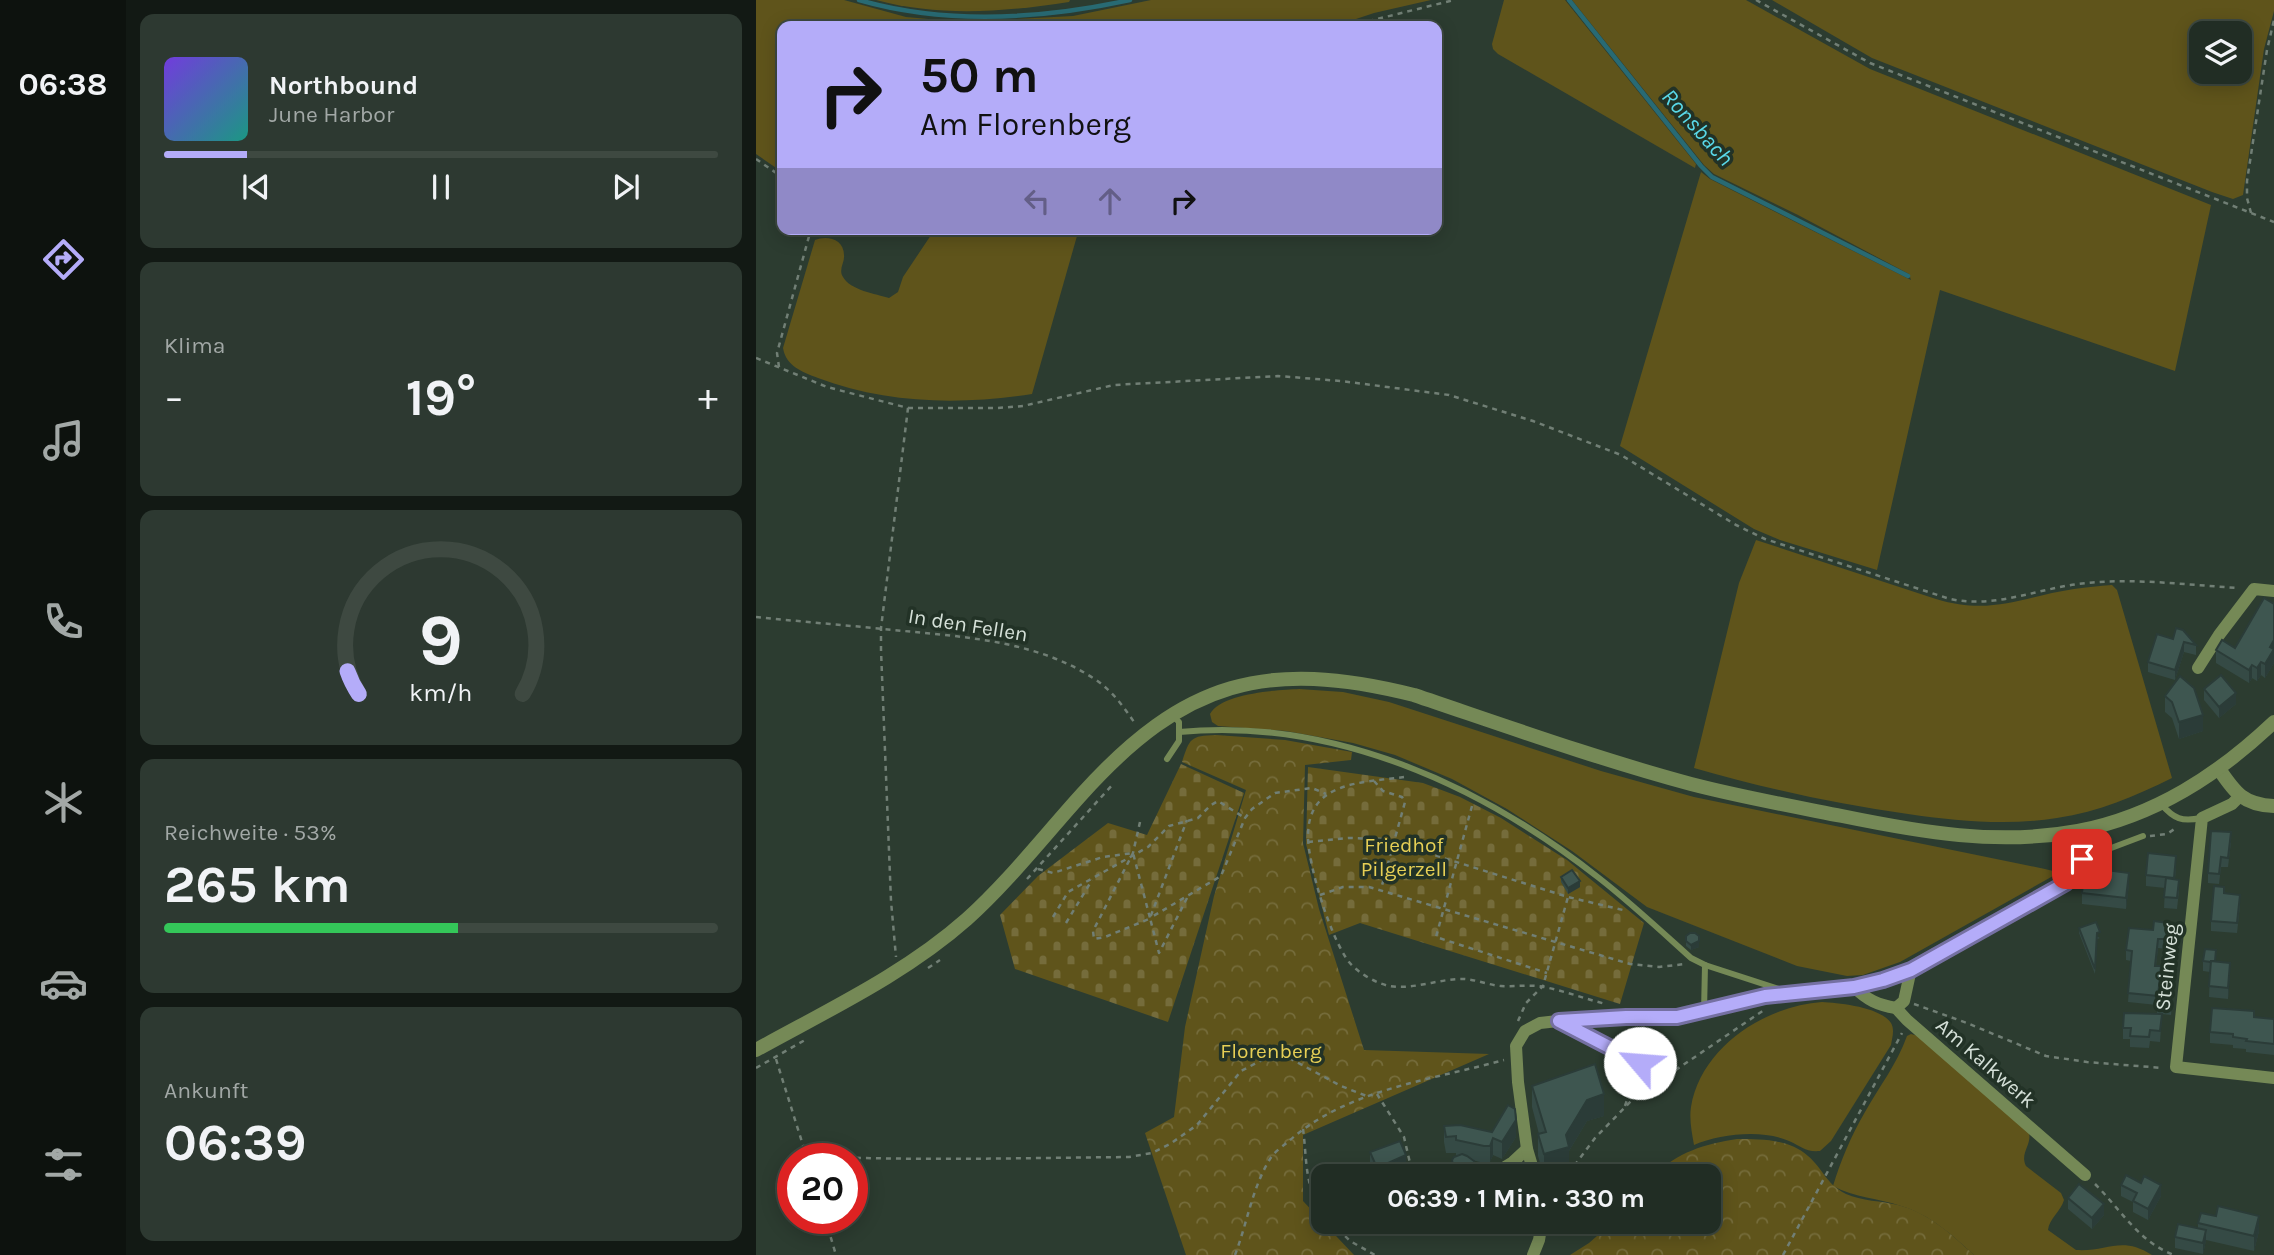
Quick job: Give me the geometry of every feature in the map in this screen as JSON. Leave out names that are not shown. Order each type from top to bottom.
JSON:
[{"type":"street","points":[[2198,668],[2253,589],[2274,591]]},
{"type":"street","points":[[762,1047],[897,971],[948,934],[984,903],[1098,778],[1143,734],[1203,698],[1241,686],[1293,677],[1334,679],[1414,695],[1660,775],[1786,805],[1952,835],[2006,838],[2079,831],[2161,804],[2179,796],[2219,769],[2274,722]]},
{"type":"street","points":[[2219,769],[2240,796],[2255,804],[2274,806]]},
{"type":"street","points":[[2202,818],[2232,804],[2240,796]]},
{"type":"street","name":"Steinweg","points":[[2176,1067],[2202,818]]},
{"type":"street","points":[[1531,1164],[1527,1149],[1516,1046],[1525,1031],[1540,1023],[1665,1017],[1704,1012],[1765,996],[1854,987],[1911,970],[2066,883],[2078,869],[2082,859],[2079,831]]},
{"type":"street","points":[[1854,987],[1880,1006],[1900,1004],[1911,970]]},
{"type":"street","name":"Am Kalkwerk","points":[[1900,1004],[1907,1020],[2085,1175]]},
{"type":"street","points":[[2176,1067],[2274,1078]]},
{"type":"street","points":[[1510,1164],[1527,1149]]},
{"type":"street","points":[[1532,1255],[1540,1234]]},
{"type":"lane","points":[[1167,759],[1179,741],[1179,722],[1172,715]]},
{"type":"lane","points":[[1179,732],[1248,732],[1319,741],[1351,747],[1392,760],[1475,796],[1567,855],[1600,878],[1694,959],[1790,993]]},
{"type":"lane","points":[[2161,804],[2170,815],[2181,820],[2202,818]]},
{"type":"lane","points":[[2082,859],[2144,836]]},
{"type":"lane","points":[[1704,1012],[1705,965]]},
{"type":"lane","points":[[1559,1021],[1640,1063]]},
{"type":"path","points":[[1369,21],[1454,0]]},
{"type":"path","points":[[1756,0],[1870,63],[2274,222]]},
{"type":"path","points":[[2251,213],[2247,198],[2247,181],[2274,20]]},
{"type":"path","points":[[756,159],[777,174]]},
{"type":"path","points":[[779,367],[777,353],[809,235]]},
{"type":"path","points":[[756,358],[836,390],[908,408],[1023,406],[1114,385],[1229,377],[1310,378],[1426,391],[1471,400],[1600,446],[1637,463],[1752,533],[1950,599],[1978,603],[1996,602],[2073,584],[2112,581],[2253,589]]},
{"type":"path","points":[[897,971],[891,901],[881,628],[908,408]]},
{"type":"path","name":"In den Fellen","points":[[756,617],[990,641],[1049,656],[1079,669],[1106,688],[1143,734]]},
{"type":"path","points":[[1423,774],[1374,781],[1326,794],[1316,802],[1311,811],[1308,842],[1320,895],[1350,963],[1371,979],[1390,986],[1464,979],[1499,986],[1543,986],[1614,1007],[1626,1017]]},
{"type":"path","points":[[1374,781],[1383,791],[1402,797],[1405,802],[1381,890]]},
{"type":"path","points":[[1140,822],[1133,853],[1093,931],[1094,939],[1150,918],[1221,876],[1245,818],[1252,808],[1275,793],[1312,788],[1326,794]]},
{"type":"path","points":[[1475,796],[1436,937],[1546,973]]},
{"type":"path","points":[[1054,917],[1068,892],[1133,853],[1148,847],[1169,826],[1198,818],[1218,802],[1245,818]]},
{"type":"path","points":[[1150,918],[1188,820]]},
{"type":"path","points":[[2144,836],[2168,834],[2181,820]]},
{"type":"path","points":[[1308,842],[1349,838],[1383,839],[1568,897],[1643,915]]},
{"type":"path","points":[[1133,853],[1159,953],[1188,896]]},
{"type":"path","points":[[1037,869],[1053,873],[1103,857],[1133,853]]},
{"type":"path","points":[[1066,923],[1094,877]]},
{"type":"path","points":[[1320,895],[1343,887],[1369,887],[1630,964],[1660,968],[1686,964],[1694,959]]},
{"type":"path","points":[[1520,1037],[1517,1029],[1519,1016],[1526,1003],[1543,986],[1568,897]]},
{"type":"path","points":[[1900,1004],[1957,1019],[2046,1056],[2087,1062],[2176,1067]]},
{"type":"path","points":[[1576,1164],[1595,1138],[1624,1107],[1768,1007]]},
{"type":"path","points":[[1783,1255],[1851,1126],[1897,1048],[1907,1020]]},
{"type":"path","points":[[762,1047],[775,1057],[802,1143]]},
{"type":"path","points":[[1235,1255],[1257,1185],[1271,1157],[1303,1129],[1325,1115],[1377,1094],[1424,1079],[1517,1057]]},
{"type":"path","points":[[868,1159],[1129,1157],[1152,1153],[1197,1125],[1241,1071],[1264,1059],[1291,1059],[1317,1075],[1369,1097]]},
{"type":"path","points":[[1624,1107],[1640,1063]]},
{"type":"path","points":[[1377,1094],[1404,1137],[1410,1164]]},
{"type":"path","points":[[1303,1129],[1311,1191]]},
{"type":"path","points":[[2085,1175],[2144,1239],[2157,1249],[2174,1255]]},
{"type":"path","points":[[830,1234],[836,1255]]},
{"type":"path","points":[[1343,1234],[1375,1255]]},
{"type":"green space","points":[[756,0],[844,0],[906,17],[951,21],[777,21],[777,169],[756,154]]},
{"type":"green space","points":[[876,0],[1070,0],[1021,8],[948,11]]},
{"type":"green space","points":[[1151,0],[1431,0],[1350,21],[980,21],[1073,16]]},
{"type":"green space","points":[[1504,0],[1565,0],[1696,164],[1695,168],[1498,54],[1492,44]]},
{"type":"green space","points":[[1572,0],[1746,0],[1870,69],[2211,205],[2175,371],[1940,290],[1877,570],[1780,540],[1754,529],[1620,446],[1701,172],[1710,179],[1911,280],[1909,274],[1714,174]]},
{"type":"green space","points":[[1772,0],[2274,0],[2274,11],[2264,49],[2243,195],[2233,199],[1872,58]]},
{"type":"green space","points":[[931,235],[1077,235],[1032,394],[951,401],[897,397],[844,387],[806,373],[787,359],[783,348],[815,240],[829,238],[841,245],[844,258],[841,271],[843,277],[851,285],[864,291],[889,298],[898,292],[903,277]]},
{"type":"green space","points":[[1756,540],[1956,604],[1990,605],[2055,592],[2112,585],[2117,590],[2172,778],[2087,812],[2039,820],[1983,822],[1854,805],[1773,789],[1694,768],[1739,583]]},
{"type":"green space","points":[[1299,689],[1343,692],[1389,702],[1601,771],[1694,797],[2045,869],[2053,871],[2053,876],[1900,962],[1863,975],[1847,976],[1797,966],[1647,907],[1572,851],[1507,809],[1452,779],[1395,755],[1353,743],[1286,731],[1218,726],[1212,722],[1210,714],[1225,701],[1250,694]]},
{"type":"green space","name":"Florenberg","points":[[1201,736],[1285,740],[1352,752],[1351,760],[1305,765],[1303,843],[1319,909],[1364,1050],[1489,1054],[1303,1135],[1303,1201],[1311,1209],[1311,1234],[1334,1234],[1354,1255],[1186,1255],[1145,1133],[1174,1117],[1185,1027],[1214,896],[1246,790],[1182,762],[1189,743]]},
{"type":"green space","points":[[1181,764],[1244,793],[1168,1022],[1015,969],[1000,915],[1038,876],[1108,823],[1147,835]]},
{"type":"green space","name":"Friedhof Pilgerzell","points":[[1308,767],[1423,783],[1460,797],[1501,818],[1567,860],[1644,923],[1620,1004],[1360,923],[1329,935],[1306,844]]},
{"type":"green space","points":[[1839,1003],[1878,1013],[1891,1023],[1893,1031],[1891,1045],[1831,1141],[1820,1151],[1807,1150],[1778,1137],[1754,1134],[1716,1138],[1694,1145],[1690,1112],[1697,1085],[1722,1048],[1758,1021],[1800,1005]]},
{"type":"green space","points":[[1907,1036],[1918,1036],[2028,1130],[2029,1140],[2024,1156],[2026,1166],[2061,1193],[2064,1200],[2048,1230],[2076,1250],[2123,1245],[2152,1255],[1974,1255],[1949,1233],[1912,1210],[1833,1186],[1855,1130],[1893,1066]]},
{"type":"green space","points":[[1737,1139],[1765,1140],[1792,1146],[1808,1156],[1833,1185],[1846,1194],[1898,1205],[1920,1213],[1948,1232],[1974,1255],[1570,1255],[1599,1234],[1721,1234],[1721,1164],[1668,1164],[1692,1150]]},
{"type":"building","points":[[2264,598],[2274,604],[2274,640],[2270,647],[2274,649],[2265,664],[2261,662],[2257,668],[2252,665],[2249,670],[2216,650],[2222,640],[2235,648]]},
{"type":"building","points":[[2176,628],[2183,630],[2196,645],[2184,642],[2175,670],[2148,662],[2157,634],[2173,639]]},
{"type":"building","points":[[2221,675],[2236,693],[2219,707],[2204,689]]},
{"type":"building","points":[[2180,676],[2194,688],[2203,715],[2179,722],[2172,702],[2165,696]]},
{"type":"building","points":[[2211,831],[2231,832],[2228,858],[2221,857],[2219,874],[2208,873]]},
{"type":"building","points":[[2148,853],[2176,856],[2174,878],[2146,875]]},
{"type":"building","points":[[2098,869],[2129,873],[2126,898],[2082,893],[2084,875],[2097,877]]},
{"type":"building","points":[[1572,870],[1580,881],[1568,888],[1561,877]]},
{"type":"building","points":[[2166,878],[2179,880],[2177,898],[2164,897]]},
{"type":"building","points":[[2214,886],[2224,887],[2224,893],[2240,895],[2237,923],[2211,921]]},
{"type":"building","points":[[2154,921],[2168,923],[2166,939],[2158,939],[2155,966],[2161,966],[2158,996],[2128,993],[2132,951],[2126,950],[2129,928],[2153,930]]},
{"type":"building","points":[[2096,922],[2100,932],[2097,933],[2095,969],[2079,928]]},
{"type":"building","points":[[1690,933],[1699,936],[1699,941],[1691,945],[1686,941],[1686,936]]},
{"type":"building","points":[[2205,949],[2216,950],[2215,961],[2203,961]]},
{"type":"building","points":[[2211,961],[2230,963],[2228,988],[2209,986]]},
{"type":"building","points":[[2158,996],[2172,997],[2171,1010],[2157,1008]]},
{"type":"building","points":[[2212,1008],[2254,1011],[2254,1017],[2274,1019],[2274,1044],[2246,1041],[2247,1039],[2233,1037],[2233,1034],[2210,1032]]},
{"type":"building","points":[[2124,1013],[2162,1014],[2160,1031],[2150,1030],[2149,1037],[2130,1036],[2131,1028],[2123,1028]]},
{"type":"building","points":[[1595,1064],[1604,1094],[1587,1100],[1566,1135],[1569,1147],[1544,1154],[1538,1134],[1546,1132],[1532,1086]]},
{"type":"building","points":[[1508,1105],[1515,1109],[1516,1120],[1502,1142],[1493,1138],[1490,1146],[1484,1146],[1456,1140],[1456,1136],[1446,1137],[1444,1126],[1460,1125],[1492,1132]]},
{"type":"building","points":[[1400,1141],[1406,1155],[1386,1164],[1375,1164],[1370,1152]]},
{"type":"building","points":[[1462,1154],[1475,1164],[1453,1164],[1454,1157]]},
{"type":"building","points":[[2126,1175],[2141,1183],[2144,1176],[2161,1185],[2148,1209],[2133,1201],[2137,1193],[2121,1185]]},
{"type":"building","points":[[2079,1184],[2104,1204],[2092,1218],[2068,1198]]},
{"type":"building","points":[[2218,1206],[2259,1216],[2254,1236],[2198,1223],[2201,1213],[2216,1216]]},
{"type":"building","points":[[2178,1224],[2206,1230],[2203,1243],[2175,1237]]},
{"type":"waterway","name":"Ronsbach","points":[[859,0],[892,8],[960,16],[1063,12],[1130,0]]},
{"type":"waterway","name":"Ronsbach","points":[[1569,0],[1712,177],[1908,276]]},
{"type":"route","points":[[1640,1063],[1559,1021],[1677,1017],[1765,996],[1854,987],[1883,980],[1911,970],[2066,883],[2078,869],[2082,859]]}]
